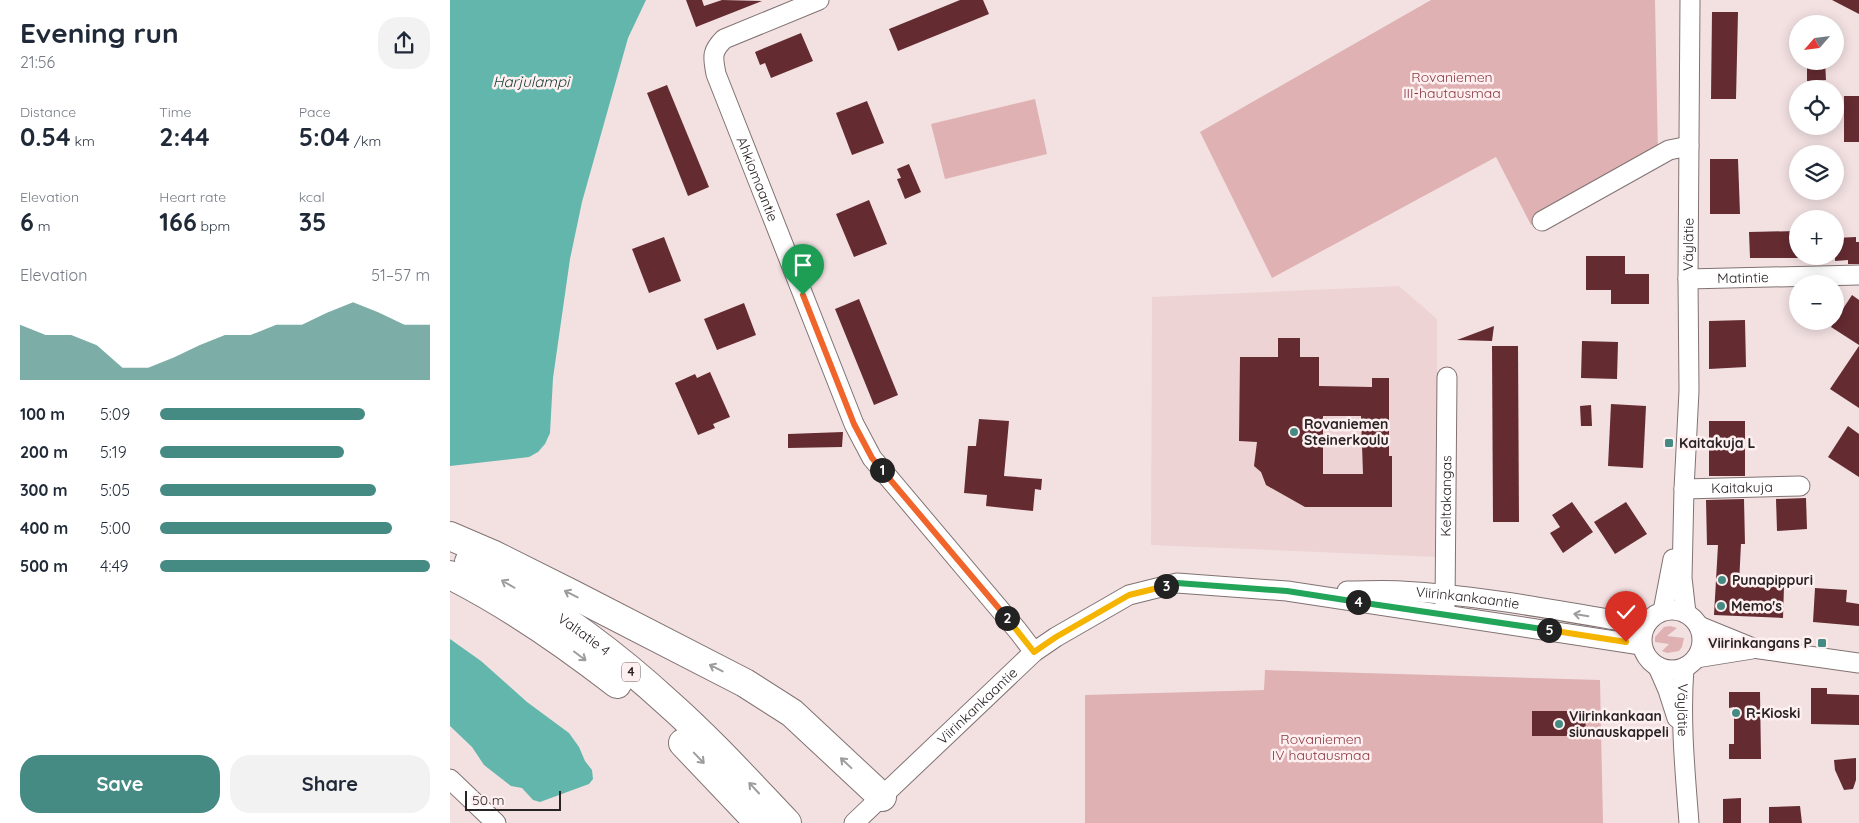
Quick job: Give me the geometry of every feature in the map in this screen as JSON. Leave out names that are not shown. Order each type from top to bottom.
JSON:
[{"type":"highway","points":[[450,536],[492,554],[745,683],[792,713],[882,797]]},
{"type":"highway","name":"Valtatie 4","points":[[450,552],[472,563],[550,610],[612,657],[689,722],[788,823]]},
{"type":"highway","name":"Valtatie 4","points":[[450,575],[530,620],[624,690],[664,724],[759,823]]},
{"type":"street","name":"Ahkiomaantie","points":[[819,0],[724,39],[716,46],[713,56],[716,74],[854,424],[872,458],[1034,652]]},
{"type":"street","name":"Väylätie","points":[[1690,0],[1689,391],[1682,578],[1692,620]]},
{"type":"street","points":[[1542,222],[1669,150],[1689,146]]},
{"type":"street","name":"Matintie","points":[[1688,279],[1859,276]]},
{"type":"street","name":"Keltakangas","points":[[1444,615],[1446,595],[1448,377]]},
{"type":"street","name":"Kaitakuja","points":[[1684,489],[1800,486]]},
{"type":"street","name":"Väylätie","points":[[1663,611],[1684,489]]},
{"type":"street","name":"Viirinkankaantie","points":[[854,823],[1034,652],[1056,637],[1129,595],[1177,583],[1287,591],[1400,591],[1499,602],[1632,623],[1646,622]]},
{"type":"street","name":"Viirinkankaantie","points":[[1287,591],[1641,645]]},
{"type":"street","points":[[1753,648],[1667,670],[1650,662],[1644,654],[1641,637],[1646,622],[1654,615],[1671,609],[1753,648],[1859,663]]},
{"type":"street","points":[[1690,663],[1702,645],[1701,632],[1692,620]]},
{"type":"street","name":"Väylätie","points":[[1689,823],[1683,754],[1682,710],[1690,663]]},
{"type":"street","name":"Väylätie","points":[[1658,667],[1676,712],[1683,754]]},
{"type":"street","points":[[450,779],[496,823]]},
{"type":"shaded area","name":"Rovaniemen Steinerkoulu","points":[[1399,286],[1437,319],[1437,557],[1151,545],[1152,297]]},
{"type":"green space","name":"Rovaniemen III-hautausmaa","points":[[1431,0],[1655,0],[1658,155],[1531,225],[1496,157],[1272,278],[1200,132]]},
{"type":"green space","points":[[1035,99],[1047,154],[945,179],[931,124]]},
{"type":"green space","points":[[1664,627],[1677,628],[1667,636],[1684,638],[1679,651],[1667,653],[1662,651],[1669,644],[1655,642],[1655,637]]},
{"type":"green space","name":"Rovaniemen IV hautausmaa","points":[[1265,670],[1600,680],[1603,823],[1085,823],[1085,695],[1264,690]]},
{"type":"water","name":"Harjulampi","points":[[450,0],[646,0],[628,38],[582,202],[570,259],[553,378],[550,433],[545,444],[538,452],[529,457],[450,466]]},
{"type":"water","points":[[450,639],[481,661],[527,702],[569,733],[592,770],[593,779],[589,784],[540,802],[533,800],[522,788],[511,786],[484,765],[472,747],[450,726]]},
{"type":"building","points":[[686,0],[702,0],[704,6],[722,0],[762,1],[696,27]]},
{"type":"building","points":[[960,0],[983,0],[989,14],[898,51],[889,29]]},
{"type":"building","points":[[1832,0],[1859,0],[1859,14]]},
{"type":"building","points":[[1712,12],[1738,12],[1736,99],[1711,99]]},
{"type":"building","points":[[801,33],[813,61],[771,78],[765,63],[760,65],[755,52]]},
{"type":"building","points":[[1807,70],[1825,70],[1826,80],[1807,80]]},
{"type":"building","points":[[667,85],[709,187],[688,196],[647,93]]},
{"type":"building","points":[[1844,96],[1859,96],[1859,142],[1844,142]]},
{"type":"building","points":[[867,101],[884,143],[852,155],[836,113]]},
{"type":"building","points":[[1710,159],[1738,159],[1740,214],[1710,214]]},
{"type":"building","points":[[909,164],[921,192],[905,199],[897,179],[901,178],[897,169]]},
{"type":"building","points":[[869,200],[887,244],[854,257],[836,214]]},
{"type":"building","points":[[1789,231],[1789,258],[1750,258],[1749,232]]},
{"type":"building","points":[[664,237],[681,281],[649,293],[632,249]]},
{"type":"building","points":[[1856,237],[1856,242],[1859,242],[1859,264],[1848,264],[1848,260],[1844,260],[1844,238]]},
{"type":"building","points":[[1586,256],[1625,256],[1625,274],[1649,274],[1649,304],[1611,304],[1611,290],[1586,290]]},
{"type":"building","points":[[1852,295],[1859,300],[1859,345],[1836,330],[1844,330],[1844,307]]},
{"type":"building","points":[[859,299],[898,395],[874,405],[835,309]]},
{"type":"building","points":[[744,303],[756,335],[717,350],[704,319]]},
{"type":"building","points":[[1745,320],[1746,367],[1709,369],[1709,321]]},
{"type":"building","points":[[1494,326],[1492,341],[1457,340]]},
{"type":"building","points":[[1278,338],[1300,338],[1300,357],[1319,357],[1319,386],[1372,387],[1372,378],[1389,378],[1389,456],[1392,456],[1392,507],[1305,507],[1266,485],[1261,472],[1254,466],[1257,442],[1239,441],[1240,357],[1278,357]],"holes":[[[1323,416],[1361,416],[1363,474],[1323,474]]]},
{"type":"building","points":[[1582,341],[1618,342],[1617,379],[1581,378]]},
{"type":"building","points":[[1492,346],[1518,346],[1519,522],[1493,522]]},
{"type":"building","points":[[1859,346],[1859,408],[1830,389]]},
{"type":"building","points":[[710,372],[730,417],[713,424],[715,428],[698,435],[675,383],[695,374],[697,378]]},
{"type":"building","points":[[1611,404],[1646,406],[1643,468],[1608,466]]},
{"type":"building","points":[[1591,405],[1592,426],[1581,426],[1580,406]]},
{"type":"building","points":[[979,419],[1009,421],[1004,476],[1042,479],[1041,490],[1035,489],[1033,511],[986,506],[987,495],[964,493],[968,446],[976,446]]},
{"type":"building","points":[[1709,421],[1745,421],[1745,476],[1709,476]]},
{"type":"building","points":[[1848,426],[1859,434],[1859,477],[1828,457]]},
{"type":"building","points":[[843,432],[842,447],[788,448],[788,434]]},
{"type":"building","points":[[1806,498],[1807,529],[1777,531],[1776,499]]},
{"type":"building","points":[[1744,499],[1745,544],[1741,544],[1739,583],[1784,586],[1783,618],[1714,615],[1718,545],[1707,545],[1706,500]]},
{"type":"building","points":[[1572,502],[1593,532],[1563,553],[1550,533],[1560,527],[1552,515]]},
{"type":"building","points":[[1626,502],[1647,534],[1615,554],[1594,522]]},
{"type":"building","points":[[1815,588],[1847,590],[1846,602],[1859,604],[1859,626],[1813,622]]},
{"type":"building","points":[[1811,688],[1827,688],[1827,694],[1859,695],[1859,725],[1811,724]]},
{"type":"building","points":[[1729,692],[1760,692],[1761,759],[1729,759],[1729,744],[1734,744],[1734,707],[1729,708]]},
{"type":"building","name":"Viirinkankaan siunauskappeli","points":[[1532,711],[1585,711],[1586,736],[1532,736]]},
{"type":"building","points":[[1856,758],[1856,780],[1853,789],[1844,790],[1835,770],[1834,760]]},
{"type":"building","points":[[1741,798],[1741,823],[1723,823],[1723,799]]},
{"type":"building","points":[[1800,806],[1802,823],[1769,823],[1769,807]]},
{"type":"place","name":"Rovaniemen Steinerkoulu","points":[[1294,432]]},
{"type":"place","name":"Kaitakuja L","points":[[1669,443]]},
{"type":"place","name":"Punapippuri","points":[[1722,580]]},
{"type":"place","name":"Memo's","points":[[1721,606]]},
{"type":"place","name":"Viirinkangans P","points":[[1822,643]]},
{"type":"place","name":"R-Kioski","points":[[1736,713]]},
{"type":"place","name":"Viirinkankaan siunauskappeli","points":[[1559,724]]},
{"type":"route","points":[[803,295],[854,424],[872,458],[1034,652],[1056,637],[1129,595],[1177,583],[1287,591],[1626,642]]}]
